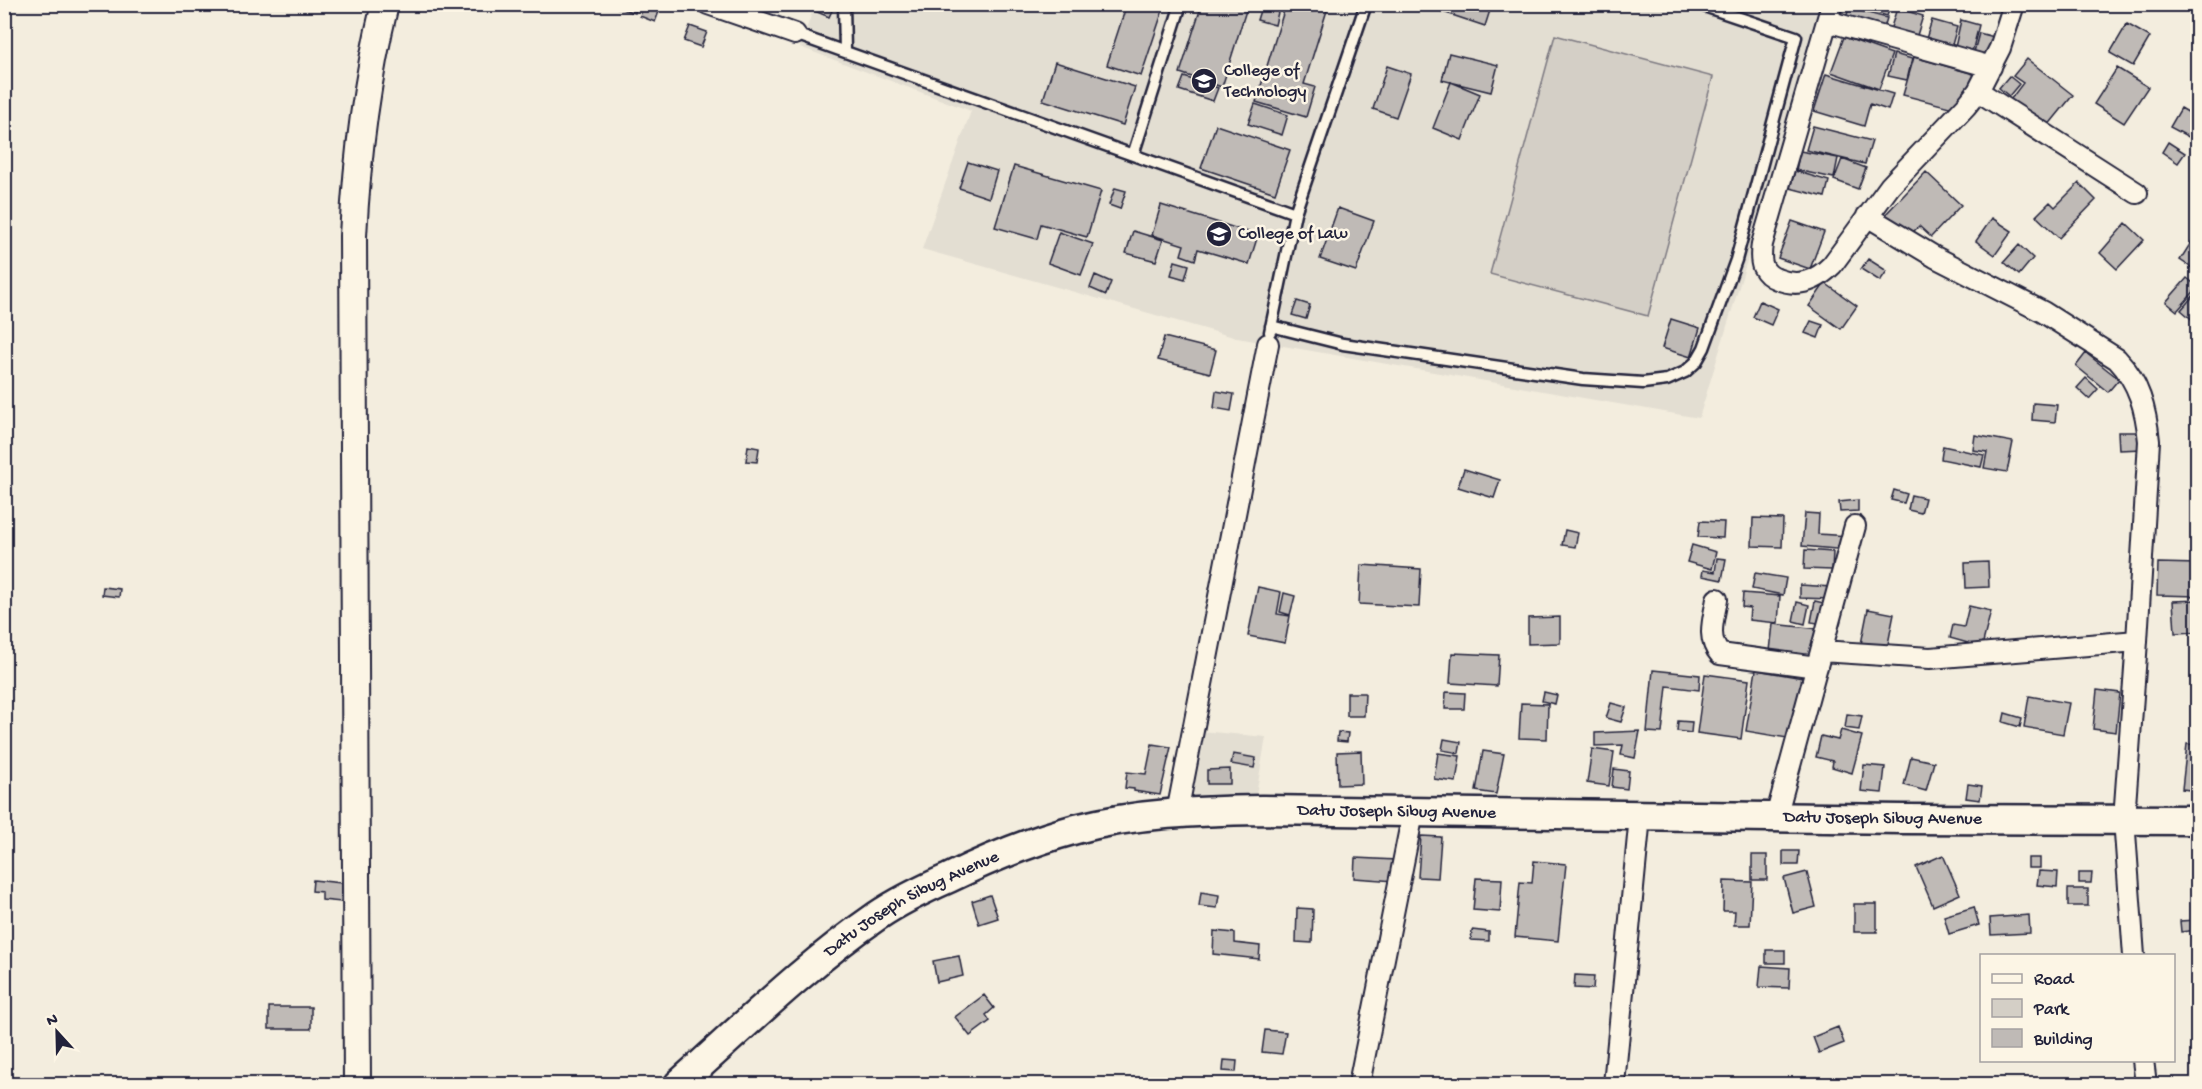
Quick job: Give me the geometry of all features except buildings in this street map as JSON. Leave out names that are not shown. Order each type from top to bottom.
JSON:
[{"type":"main road","name":"Datu Joseph Sibug Avenue","points":[[679,1084],[832,950],[878,916],[916,893],[973,866],[1039,840],[1126,820],[1177,813],[1262,810],[1640,816],[2198,820]]},
{"type":"street","points":[[357,1084],[353,236],[359,138],[368,81],[385,4]]},
{"type":"street","points":[[708,4],[795,34]]},
{"type":"street","points":[[1991,67],[1830,13],[1762,244],[1763,267],[1770,276],[1787,283],[1801,284],[1823,274],[1832,265],[1867,216],[1911,162],[1978,91],[1991,67],[2008,27],[2014,4]]},
{"type":"street","points":[[1978,91],[2137,193]]},
{"type":"street","points":[[1867,216],[1935,257],[2043,312],[2117,359],[2125,367],[2139,393],[2144,408],[2148,441],[2138,641],[2124,819],[2134,954]]},
{"type":"street","points":[[1177,813],[1269,335]]},
{"type":"street","points":[[1776,817],[1855,526]]},
{"type":"street","points":[[1717,599],[1711,638],[1713,647],[1720,654],[1819,659],[1930,658],[2138,641]]},
{"type":"street","points":[[1359,1084],[1413,813]]},
{"type":"street","points":[[1614,1084],[1640,816]]},
{"type":"street","points":[[2144,1062],[2146,1084]]},
{"type":"lane","points":[[844,4],[844,51]]},
{"type":"lane","points":[[1133,155],[1181,4]]},
{"type":"lane","points":[[1366,4],[1295,213],[1269,335],[1583,379],[1643,383],[1667,380],[1685,372],[1696,362],[1704,348],[1736,260],[1796,37],[1698,4]]},
{"type":"lane","points":[[795,34],[1295,213]]},
{"type":"shaded area","points":[[815,4],[1825,5],[1699,418],[1237,338],[922,249],[971,111],[800,47]]},
{"type":"shaded area","points":[[1201,731],[1266,737],[1256,795],[1190,797]]},
{"type":"green space","points":[[1555,35],[1713,77],[1648,316],[1490,274]]},
{"type":"place","name":"College of Technology","points":[[1204,81]]},
{"type":"place","name":"College of Law","points":[[1219,234]]}]
